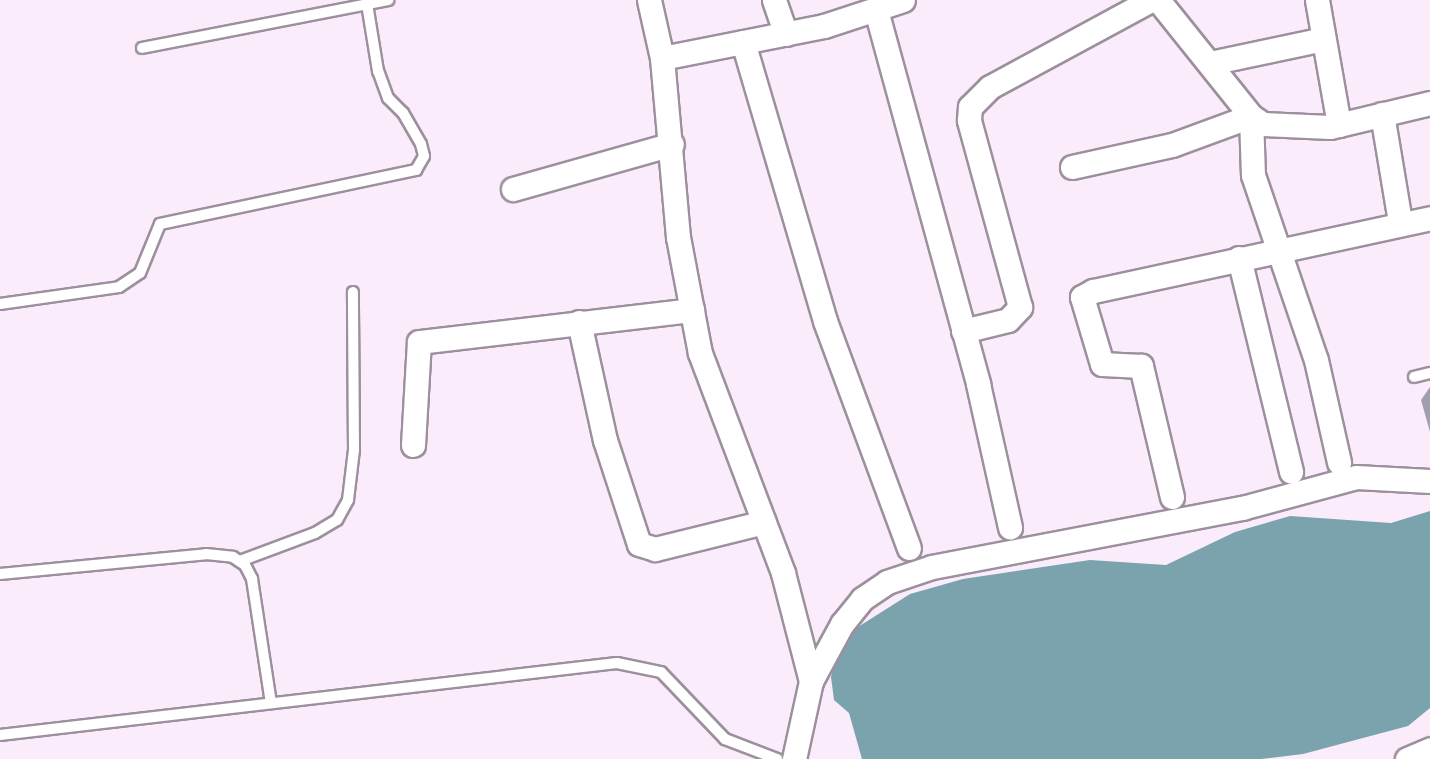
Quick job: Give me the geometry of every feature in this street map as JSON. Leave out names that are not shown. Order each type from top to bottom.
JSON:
[{"type":"street","points":[[649,0],[662,58],[672,144],[678,237],[700,353],[783,573],[811,681]]},
{"type":"street","points":[[774,0],[786,34]]},
{"type":"street","points":[[662,58],[786,34],[870,7],[903,0]]},
{"type":"street","points":[[963,331],[1009,320],[1020,307],[969,120],[970,107],[990,87],[1152,0]]},
{"type":"street","points":[[1157,0],[1251,117],[1283,128],[1339,125],[1430,103]]},
{"type":"street","points":[[1317,0],[1339,125]]},
{"type":"street","points":[[870,7],[963,331],[1010,527]]},
{"type":"street","points":[[1210,63],[1324,39]]},
{"type":"street","points":[[743,42],[825,321],[909,548]]},
{"type":"street","points":[[1382,114],[1400,222]]},
{"type":"street","points":[[1072,167],[1172,145],[1251,117]]},
{"type":"street","points":[[1251,117],[1253,175],[1316,360],[1339,462]]},
{"type":"street","points":[[513,189],[672,144]]},
{"type":"street","points":[[1172,497],[1141,366],[1102,364],[1082,297],[1239,258],[1400,222],[1430,218]]},
{"type":"street","points":[[1239,258],[1291,472]]},
{"type":"street","points":[[413,446],[419,342],[692,310]]},
{"type":"street","points":[[579,322],[605,440],[639,544],[655,549],[764,522]]},
{"type":"street","points":[[794,759],[811,681],[842,624],[862,599],[911,572],[1241,508],[1356,477],[1430,481]]},
{"type":"street","points":[[1407,759],[1430,748]]},
{"type":"lane","points":[[142,48],[388,0]]},
{"type":"lane","points":[[0,304],[119,288],[140,273],[160,224],[416,170],[424,156],[421,144],[404,113],[388,98],[378,71],[367,4]]},
{"type":"lane","points":[[0,573],[206,554],[240,561],[315,533],[337,520],[348,500],[354,450],[353,292]]},
{"type":"lane","points":[[1414,377],[1430,373]]},
{"type":"lane","points":[[240,561],[252,579],[271,703]]},
{"type":"lane","points":[[0,735],[629,664],[661,672],[725,739],[777,759]]},
{"type":"water","points":[[1430,511],[1430,708],[1408,726],[1303,754],[1261,759],[862,759],[849,713],[834,700],[831,677],[838,652],[850,632],[910,594],[963,579],[1090,560],[1166,565],[1235,532],[1290,516],[1391,523]]}]
